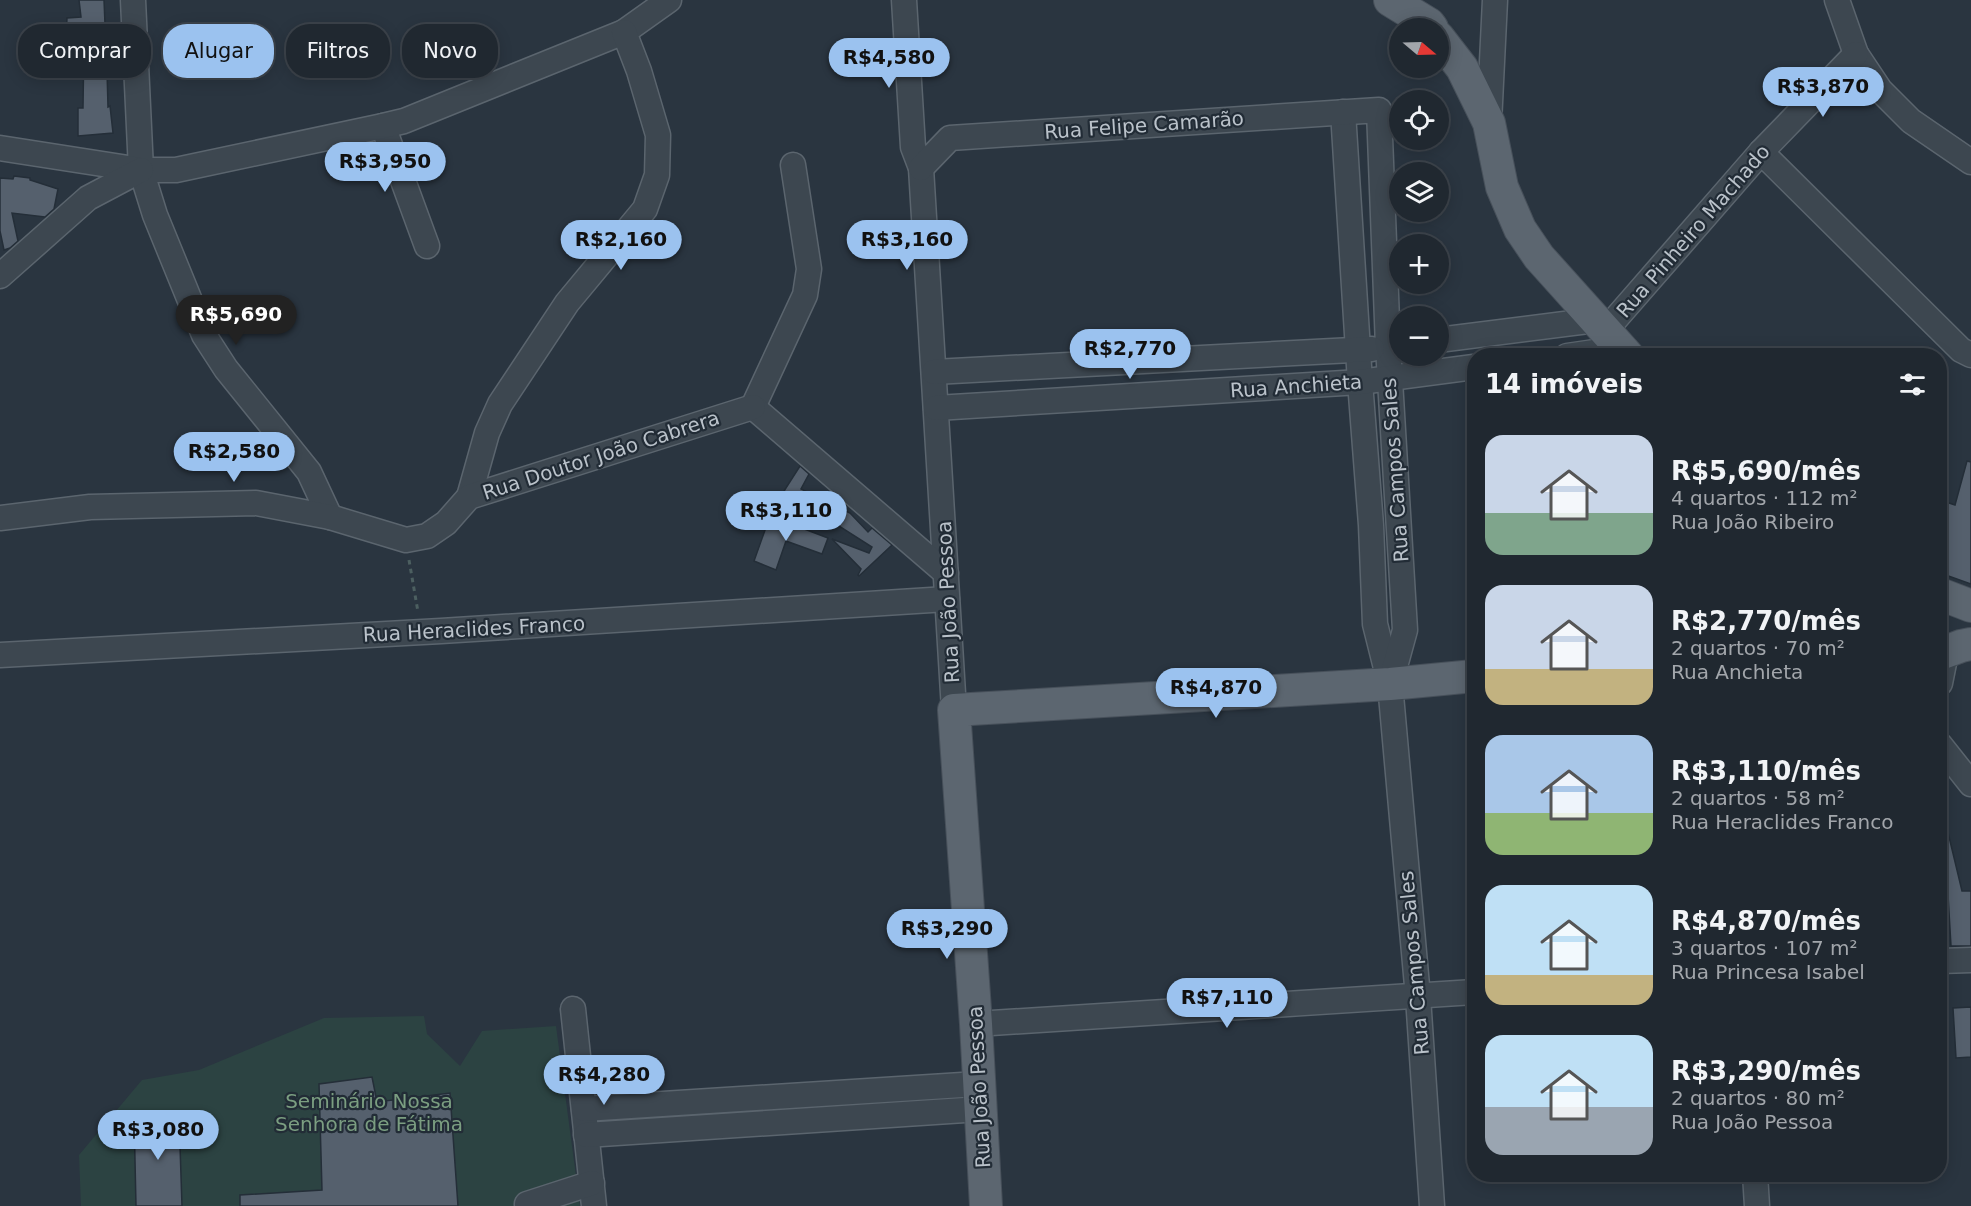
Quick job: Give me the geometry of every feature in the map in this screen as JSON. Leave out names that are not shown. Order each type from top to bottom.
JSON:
[{"type":"main road","points":[[1390,0],[1419,18]]},
{"type":"main road","points":[[1449,51],[1462,68],[1489,123],[1502,187],[1520,229],[1539,257],[1613,339]]},
{"type":"main road","points":[[1947,597],[1971,607]]},
{"type":"main road","points":[[1947,604],[1971,607]]},
{"type":"main road","points":[[954,710],[1390,684],[1467,677]]},
{"type":"main road","name":"Rua João Pessoa","points":[[954,710],[986,1206]]},
{"type":"street","points":[[133,0],[141,170],[155,215],[204,335],[226,369],[309,472],[330,517]]},
{"type":"street","points":[[0,148],[141,170],[176,170],[383,126],[404,121],[624,32],[669,0]]},
{"type":"street","name":"Rua João Pessoa","points":[[904,0],[914,147],[921,168],[954,710]]},
{"type":"street","points":[[1489,123],[1496,0]]},
{"type":"street","points":[[1837,0],[1856,54],[1880,90],[1911,121],[1971,162]]},
{"type":"street","points":[[469,497],[486,433],[500,404],[567,303],[645,209],[657,175],[658,135],[639,71],[624,32]]},
{"type":"street","name":"Rua Pinheiro Machado","points":[[1613,339],[1761,152],[1856,54]]},
{"type":"street","name":"Rua Felipe Camarão","points":[[921,168],[950,138],[1379,110]]},
{"type":"street","name":"Rua Campos Sales","points":[[1379,110],[1391,306]]},
{"type":"street","name":"Rua Campos Sales","points":[[1343,112],[1371,525],[1375,624],[1390,684],[1418,997],[1432,1206]]},
{"type":"street","points":[[383,126],[427,246]]},
{"type":"street","points":[[1761,152],[1961,350],[1971,356]]},
{"type":"street","points":[[793,165],[809,269],[805,295],[753,407],[946,573]]},
{"type":"street","points":[[0,276],[88,198],[141,170]]},
{"type":"street","points":[[1449,340],[1613,339]]},
{"type":"street","points":[[1589,348],[1613,339]]},
{"type":"street","name":"Rua Anchieta","points":[[934,372],[1358,351],[1389,347]]},
{"type":"street","points":[[1150,362],[1153,395]]},
{"type":"street","name":"Rua Campos Sales","points":[[1390,684],[1405,630],[1389,378],[1391,366]]},
{"type":"street","name":"Rua Anchieta","points":[[936,408],[1360,382],[1467,368]]},
{"type":"street","name":"Rua Doutor João Cabrera","points":[[406,540],[427,536],[446,523],[469,497],[753,407]]},
{"type":"street","points":[[0,518],[90,507],[256,503],[330,517],[406,540]]},
{"type":"street","points":[[1371,525],[1399,522]]},
{"type":"street","name":"Rua Heraclides Franco","points":[[0,655],[421,632],[947,599]]},
{"type":"street","points":[[1947,754],[1971,784]]},
{"type":"street","points":[[1947,961],[1971,960]]},
{"type":"street","points":[[976,1024],[1467,993]]},
{"type":"street","points":[[527,1204],[593,1194],[573,1009]]},
{"type":"street","points":[[584,1109],[979,1096]]},
{"type":"street","points":[[586,1135],[979,1096]]},
{"type":"street","points":[[1756,1182],[1758,1206]]},
{"type":"path","points":[[406,540],[421,632]]},
{"type":"green space","name":"Seminário Nossa Senhora de Fátima","points":[[424,1016],[427,1034],[460,1066],[482,1031],[556,1026],[580,1206],[81,1206],[79,1155],[142,1080],[199,1070],[324,1018]]},
{"type":"building","points":[[79,0],[104,0],[105,24],[67,24],[67,18],[81,17]]},
{"type":"building","points":[[83,78],[107,78],[108,107],[110,106],[113,133],[78,136],[78,108],[83,108]]},
{"type":"building","points":[[14,176],[30,178],[30,180],[58,189],[54,209],[45,217],[12,213],[18,241],[4,250],[0,231],[0,178],[13,179]]},
{"type":"building","points":[[1967,461],[1971,462],[1971,584],[1947,575],[1947,502],[1955,505]]},
{"type":"building","points":[[800,466],[809,474],[801,489],[850,513],[868,532],[872,528],[892,545],[859,576],[861,569],[832,539],[869,553],[872,547],[784,491]]},
{"type":"building","points":[[770,516],[828,538],[822,554],[786,541],[776,570],[754,561]]},
{"type":"building","points":[[1947,828],[1962,891],[1971,891],[1971,946],[1951,946]]},
{"type":"building","points":[[1971,1007],[1971,1057],[1956,1058],[1953,1008]]},
{"type":"building","points":[[372,1077],[377,1102],[450,1093],[458,1206],[240,1206],[240,1195],[322,1190],[319,1084]]},
{"type":"building","points":[[134,1115],[179,1115],[182,1206],[136,1206]]}]
